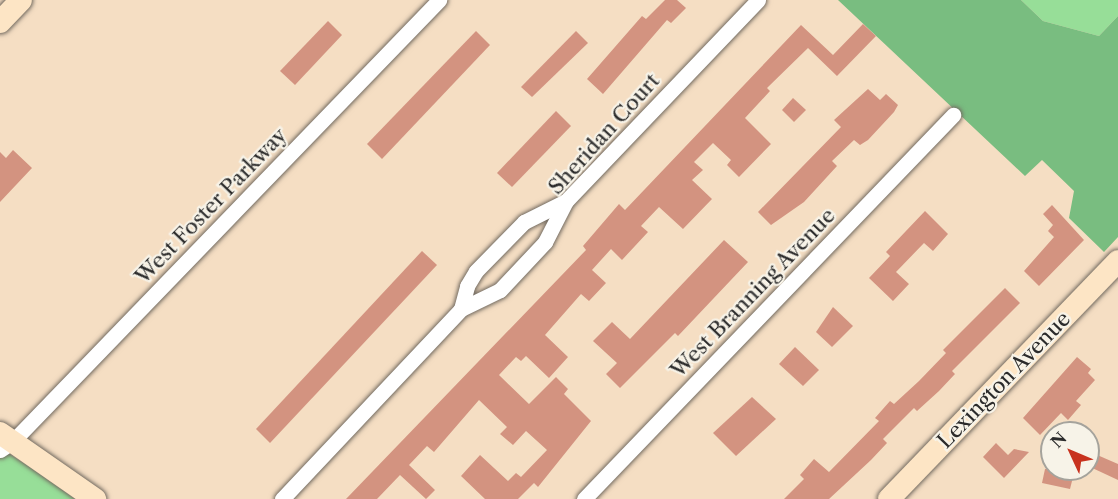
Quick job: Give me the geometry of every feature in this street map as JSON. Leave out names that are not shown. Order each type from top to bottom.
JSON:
[{"type":"street","points":[[0,22],[21,0]]},
{"type":"street","name":"West Foster Parkway","points":[[4,442],[439,0]]},
{"type":"street","name":"Sheridan Court","points":[[282,499],[462,309],[500,290],[545,242],[566,201],[758,0]]},
{"type":"street","name":"West Branning Avenue","points":[[584,499],[953,115]]},
{"type":"street","points":[[462,309],[467,286],[476,271],[524,222],[566,201]]},
{"type":"street","name":"Lexington Avenue","points":[[890,499],[1118,261]]},
{"type":"street","points":[[4,442],[95,499]]},
{"type":"green space","points":[[838,0],[1021,0],[1043,21],[1099,36],[1118,16],[1118,237],[1104,252],[1069,218],[1074,191],[1042,160],[1025,176]]},
{"type":"green space","points":[[1021,0],[1118,0],[1118,16],[1099,36],[1043,21]]},
{"type":"green space","points":[[0,448],[28,466],[75,499],[0,499]]},
{"type":"building","points":[[665,0],[677,0],[686,8],[671,23],[667,20],[603,94],[587,79],[642,16],[646,19]]},
{"type":"building","points":[[328,21],[342,35],[295,85],[280,71]]},
{"type":"building","points":[[863,24],[876,36],[837,76],[808,48],[767,88],[770,91],[745,118],[771,144],[739,177],[727,165],[731,160],[713,143],[694,162],[703,170],[692,180],[712,199],[683,229],[659,207],[641,226],[648,232],[622,260],[611,249],[592,270],[606,283],[589,301],[581,294],[545,335],[568,357],[549,378],[526,356],[521,361],[516,357],[499,375],[529,404],[556,377],[568,389],[564,394],[591,421],[538,487],[534,483],[518,499],[485,499],[461,476],[480,455],[508,481],[516,473],[521,477],[547,450],[526,431],[513,445],[500,434],[507,427],[479,400],[434,452],[427,446],[409,465],[435,490],[426,499],[400,475],[377,499],[346,499],[586,250],[583,246],[619,204],[625,210],[801,25],[833,55]]},
{"type":"building","points":[[476,31],[490,45],[382,159],[367,144]]},
{"type":"building","points":[[576,31],[588,43],[532,97],[521,87]]},
{"type":"building","points":[[868,89],[880,100],[886,94],[898,105],[894,112],[868,140],[860,145],[854,140],[832,161],[837,166],[804,202],[771,225],[758,212],[841,127],[834,120]]},
{"type":"building","points":[[793,98],[806,110],[794,122],[782,110]]},
{"type":"building","points":[[556,111],[571,126],[512,187],[497,173]]},
{"type":"building","points":[[13,150],[32,168],[0,202],[0,152],[6,158]]},
{"type":"building","points":[[1052,205],[1084,240],[1039,286],[1024,271],[1054,237],[1048,231],[1053,225],[1043,214]]},
{"type":"building","points":[[925,211],[948,234],[933,251],[924,243],[896,272],[909,284],[893,301],[869,278],[890,256],[886,252]]},
{"type":"building","points":[[724,240],[748,262],[678,336],[675,333],[620,388],[606,374],[617,363],[593,341],[612,322],[630,339]]},
{"type":"building","points":[[422,251],[437,265],[270,443],[256,429]]},
{"type":"building","points":[[1005,288],[1020,303],[952,371],[955,374],[939,391],[917,411],[914,408],[883,439],[887,443],[871,460],[829,499],[784,499],[804,479],[800,475],[814,459],[829,472],[879,421],[875,418],[890,401],[894,404],[919,381],[946,353],[943,350]]},
{"type":"building","points":[[833,307],[853,326],[832,347],[816,332]]},
{"type":"building","points":[[795,347],[819,370],[803,386],[779,364]]},
{"type":"building","points":[[1077,357],[1091,369],[1088,373],[1095,380],[1076,401],[1081,405],[1068,420],[1061,413],[1053,421],[1040,421],[1040,435],[1023,418]]},
{"type":"building","points":[[752,397],[776,419],[736,456],[713,433]]},
{"type":"building","points":[[996,443],[1008,455],[1014,449],[1029,452],[1004,478],[983,457]]},
{"type":"building","points":[[1100,456],[1118,464],[1118,480],[1100,472]]},
{"type":"building","points":[[1042,481],[1072,481],[1070,489],[1042,483]]}]
